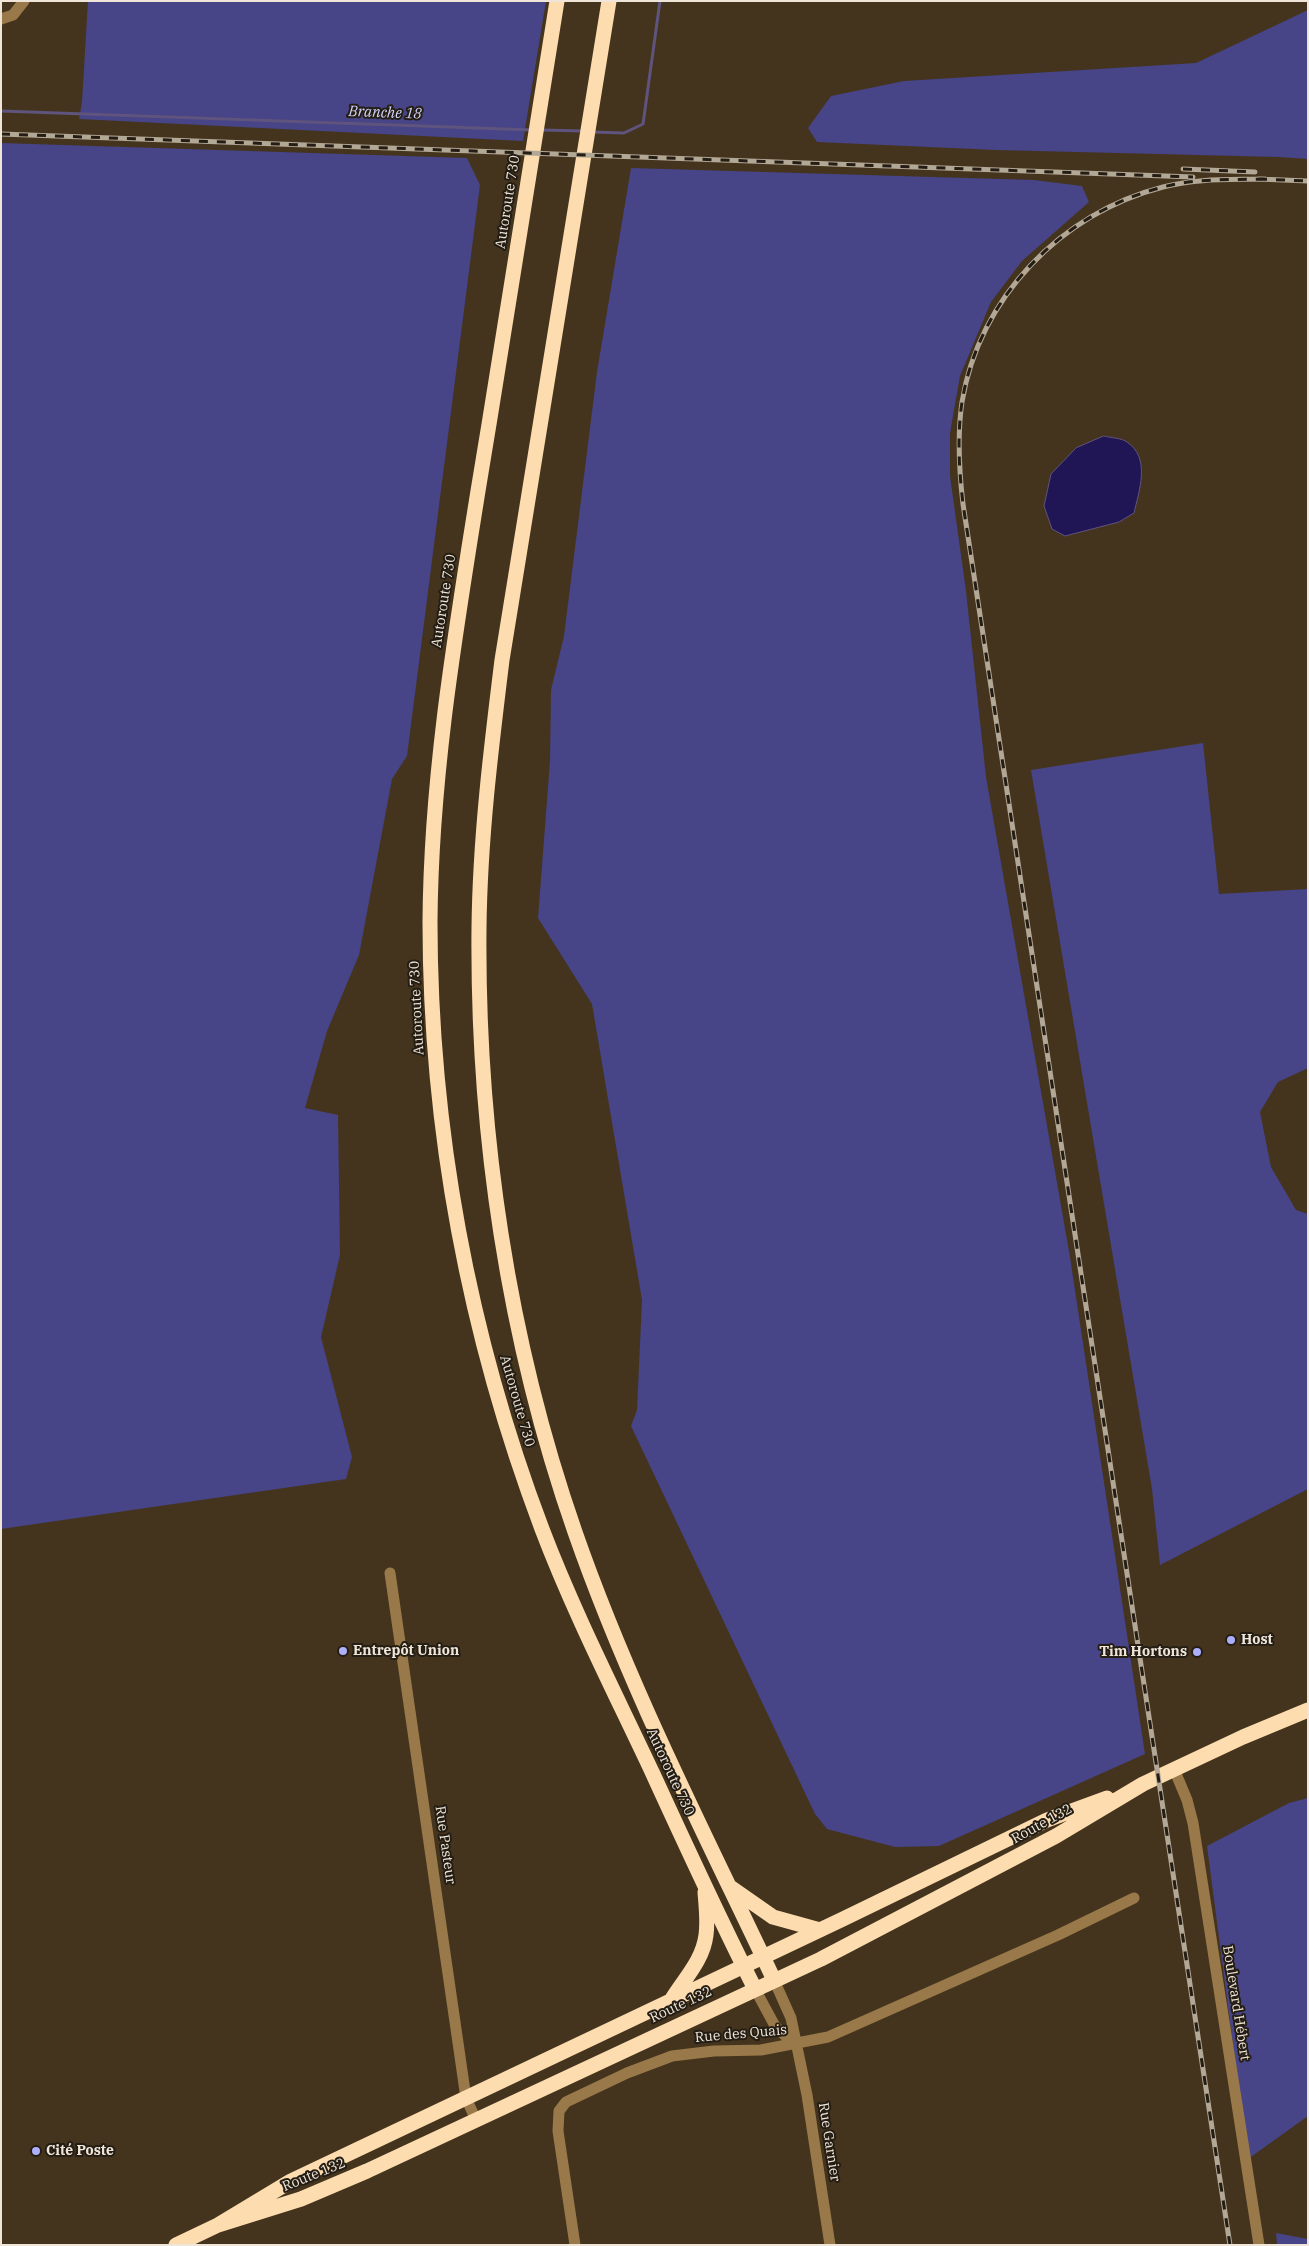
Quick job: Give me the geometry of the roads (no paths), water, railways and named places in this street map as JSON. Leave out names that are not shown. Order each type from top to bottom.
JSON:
[{"type":"highway","name":"Autoroute 730","points":[[557,1],[455,634],[438,756],[431,869],[430,950],[441,1114],[453,1196],[470,1287],[491,1374],[521,1472],[543,1532],[584,1628],[755,1988]]},
{"type":"highway","name":"Autoroute 730","points":[[609,1],[502,660],[487,787],[479,928],[480,1018],[486,1110],[497,1200],[516,1311],[539,1416],[567,1509],[591,1578],[634,1685],[774,1980]]},
{"type":"highway","name":"Route 132","points":[[218,2225],[294,2201],[337,2184],[774,1980],[857,1940],[1056,1836],[1143,1784],[1308,1710]]},
{"type":"highway","name":"Route 132","points":[[176,2245],[218,2225],[291,2180],[820,1930],[1047,1820],[1143,1784]]},
{"type":"highway","points":[[672,1999],[697,1962],[703,1948],[706,1931],[705,1886]]},
{"type":"highway","points":[[728,1886],[773,1917],[820,1930]]},
{"type":"highway","points":[[328,2163],[337,2184]]},
{"type":"street","points":[[1,19],[13,15],[24,1]]},
{"type":"street","name":"Rue Pasteur","points":[[390,1573],[466,2098],[476,2120]]},
{"type":"street","name":"Boulevard Hébert","points":[[1174,1769],[1187,1800],[1192,1823],[1259,2245]]},
{"type":"street","name":"Rue des Quais","points":[[575,2245],[558,2131],[559,2112],[566,2102],[627,2073],[672,2056],[714,2051],[761,2050],[795,2045],[828,2037],[853,2028],[1058,1935],[1134,1898]]},
{"type":"street","name":"Rue Garnier","points":[[774,1980],[792,2018],[795,2045],[807,2095],[830,2245]]},
{"type":"street","points":[[755,1988],[775,2026],[795,2045]]},
{"type":"waterway","name":"Branche 18","points":[[592,132],[624,133],[643,124],[660,1]]},
{"type":"waterway","name":"Branche 18","points":[[1,111],[533,130]]},
{"type":"waterway","name":"Branche 18","points":[[542,130],[583,131]]},
{"type":"railway","points":[[1,134],[1193,177]]},
{"type":"railway","points":[[1183,169],[1255,172]]},
{"type":"railway","points":[[1258,179],[1308,181]]},
{"type":"railway","points":[[1230,2245],[963,504],[959,440],[962,402],[971,364],[986,328],[1006,295],[1031,265],[1059,239],[1091,217],[1126,199],[1163,187],[1201,181],[1265,179]]},
{"type":"place","name":"Host","points":[[1231,1640]]},
{"type":"place","name":"Entrepôt Union","points":[[343,1651]]},
{"type":"place","name":"Tim Hortons","points":[[1197,1652]]},
{"type":"place","name":"Cité Poste","points":[[36,2151]]}]
